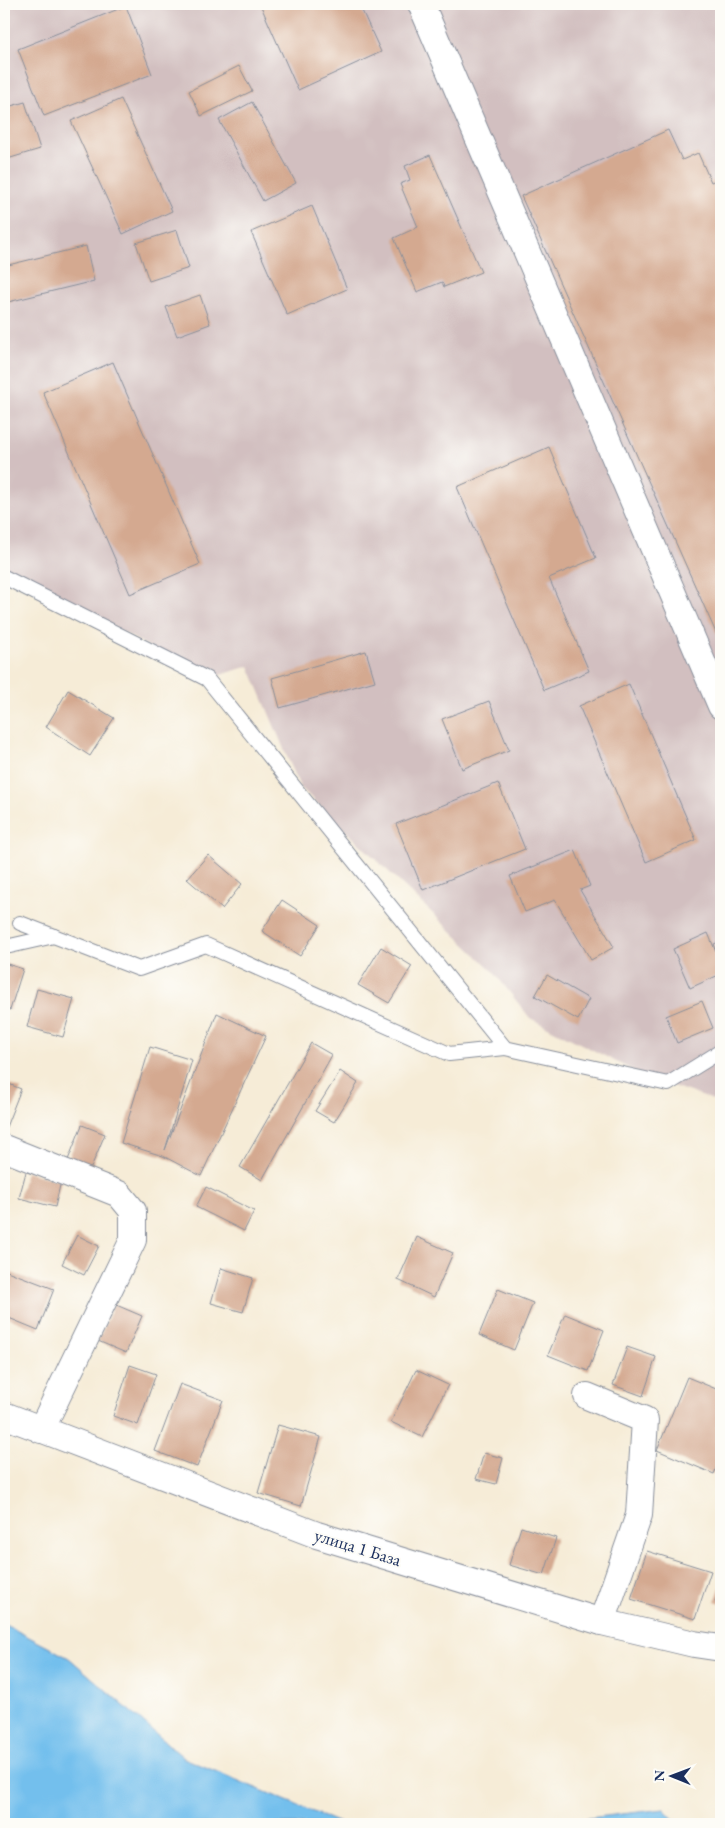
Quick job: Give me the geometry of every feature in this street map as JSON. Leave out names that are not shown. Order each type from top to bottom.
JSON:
[{"type":"street","points":[[422,4],[721,706]]},
{"type":"street","points":[[4,1148],[119,1194],[134,1211],[133,1240],[41,1430]]},
{"type":"street","points":[[587,1396],[645,1420],[639,1515],[602,1622]]},
{"type":"street","name":"улица 1 База","points":[[4,1415],[318,1535],[602,1622],[694,1644],[721,1648]]},
{"type":"lane","points":[[4,577],[208,680],[505,1048]]},
{"type":"lane","points":[[20,923],[139,968],[206,945],[450,1054],[505,1048],[668,1084],[721,1051]]},
{"type":"lane","points":[[4,944],[10,946],[54,936]]},
{"type":"shaded area","points":[[4,4],[721,4],[721,1103],[642,1075],[530,1018],[492,970],[300,787],[249,666],[207,679],[30,580],[4,577]]},
{"type":"water","points":[[4,1624],[69,1658],[184,1758],[342,1824],[4,1824]]},
{"type":"water","points":[[664,1809],[678,1824],[539,1824]]},
{"type":"building","points":[[260,4],[359,4],[381,52],[298,90]]},
{"type":"building","points":[[126,6],[152,74],[44,116],[18,49]]},
{"type":"building","points":[[239,66],[252,91],[201,116],[189,91]]},
{"type":"building","points":[[121,99],[172,211],[123,234],[71,121]]},
{"type":"building","points":[[25,102],[40,149],[4,160],[4,108]]},
{"type":"building","points":[[252,102],[296,183],[263,201],[219,120]]},
{"type":"building","points":[[668,130],[682,160],[698,153],[711,182],[721,178],[721,644],[521,196]]},
{"type":"building","points":[[430,155],[481,272],[444,287],[442,282],[417,292],[394,238],[418,227],[400,184],[410,180],[405,166]]},
{"type":"building","points":[[312,206],[347,289],[287,315],[251,232]]},
{"type":"building","points":[[177,230],[189,268],[149,281],[136,243]]},
{"type":"building","points":[[86,246],[94,281],[4,303],[4,266]]},
{"type":"building","points":[[200,295],[210,324],[177,336],[166,307]]},
{"type":"building","points":[[113,362],[200,564],[130,594],[43,392]]},
{"type":"building","points":[[549,447],[596,558],[549,578],[589,671],[544,690],[457,487]]},
{"type":"building","points":[[366,651],[375,681],[280,708],[272,678]]},
{"type":"building","points":[[629,684],[696,840],[646,862],[579,706]]},
{"type":"building","points":[[68,690],[114,718],[90,756],[46,727]]},
{"type":"building","points":[[489,701],[509,750],[462,769],[442,719]]},
{"type":"building","points":[[498,783],[525,849],[423,890],[396,824]]},
{"type":"building","points":[[575,850],[590,886],[580,890],[614,947],[591,960],[555,900],[525,912],[510,876]]},
{"type":"building","points":[[208,855],[242,884],[222,909],[187,879]]},
{"type":"building","points":[[282,900],[320,925],[300,956],[262,931]]},
{"type":"building","points":[[708,933],[721,964],[721,974],[690,988],[673,949]]},
{"type":"building","points":[[721,941],[721,961],[714,944]]},
{"type":"building","points":[[381,947],[412,966],[389,1003],[358,985]]},
{"type":"building","points":[[4,963],[23,969],[10,1010],[4,1008]]},
{"type":"building","points":[[547,975],[589,999],[578,1020],[535,996]]},
{"type":"building","points":[[37,989],[74,999],[63,1037],[27,1027]]},
{"type":"building","points":[[702,1001],[713,1028],[677,1043],[666,1016]]},
{"type":"building","points":[[217,1013],[266,1036],[201,1176],[163,1156],[121,1143],[150,1047],[192,1060],[165,1150]]},
{"type":"building","points":[[311,1043],[332,1055],[262,1180],[240,1167]]},
{"type":"building","points":[[340,1071],[358,1083],[334,1122],[315,1111]]},
{"type":"building","points":[[4,1082],[21,1089],[6,1127],[4,1127]]},
{"type":"building","points":[[82,1125],[105,1134],[90,1170],[68,1160]]},
{"type":"building","points":[[26,1172],[61,1181],[55,1207],[19,1198]]},
{"type":"building","points":[[206,1187],[254,1211],[244,1231],[196,1207]]},
{"type":"building","points":[[77,1235],[99,1246],[84,1275],[62,1264]]},
{"type":"building","points":[[417,1237],[453,1253],[434,1297],[398,1280]]},
{"type":"building","points":[[221,1268],[253,1278],[243,1312],[211,1303]]},
{"type":"building","points":[[7,1271],[54,1289],[38,1330],[4,1316],[4,1279]]},
{"type":"building","points":[[498,1289],[533,1303],[514,1350],[479,1335]]},
{"type":"building","points":[[114,1304],[142,1316],[126,1353],[98,1341]]},
{"type":"building","points":[[565,1314],[604,1330],[588,1371],[548,1355]]},
{"type":"building","points":[[627,1347],[656,1357],[643,1396],[613,1385]]},
{"type":"building","points":[[130,1365],[156,1374],[138,1425],[113,1416]]},
{"type":"building","points":[[416,1370],[448,1385],[422,1437],[391,1422]]},
{"type":"building","points":[[687,1377],[721,1391],[721,1456],[714,1474],[657,1450]]},
{"type":"building","points":[[180,1384],[223,1400],[197,1467],[155,1451]]},
{"type":"building","points":[[278,1425],[321,1437],[301,1506],[258,1493]]},
{"type":"building","points":[[484,1453],[503,1458],[496,1484],[476,1479]]},
{"type":"building","points":[[521,1527],[556,1538],[544,1575],[509,1565]]},
{"type":"building","points":[[647,1551],[711,1571],[695,1619],[631,1599]]},
{"type":"building","points":[[721,1585],[721,1604],[715,1602]]}]
